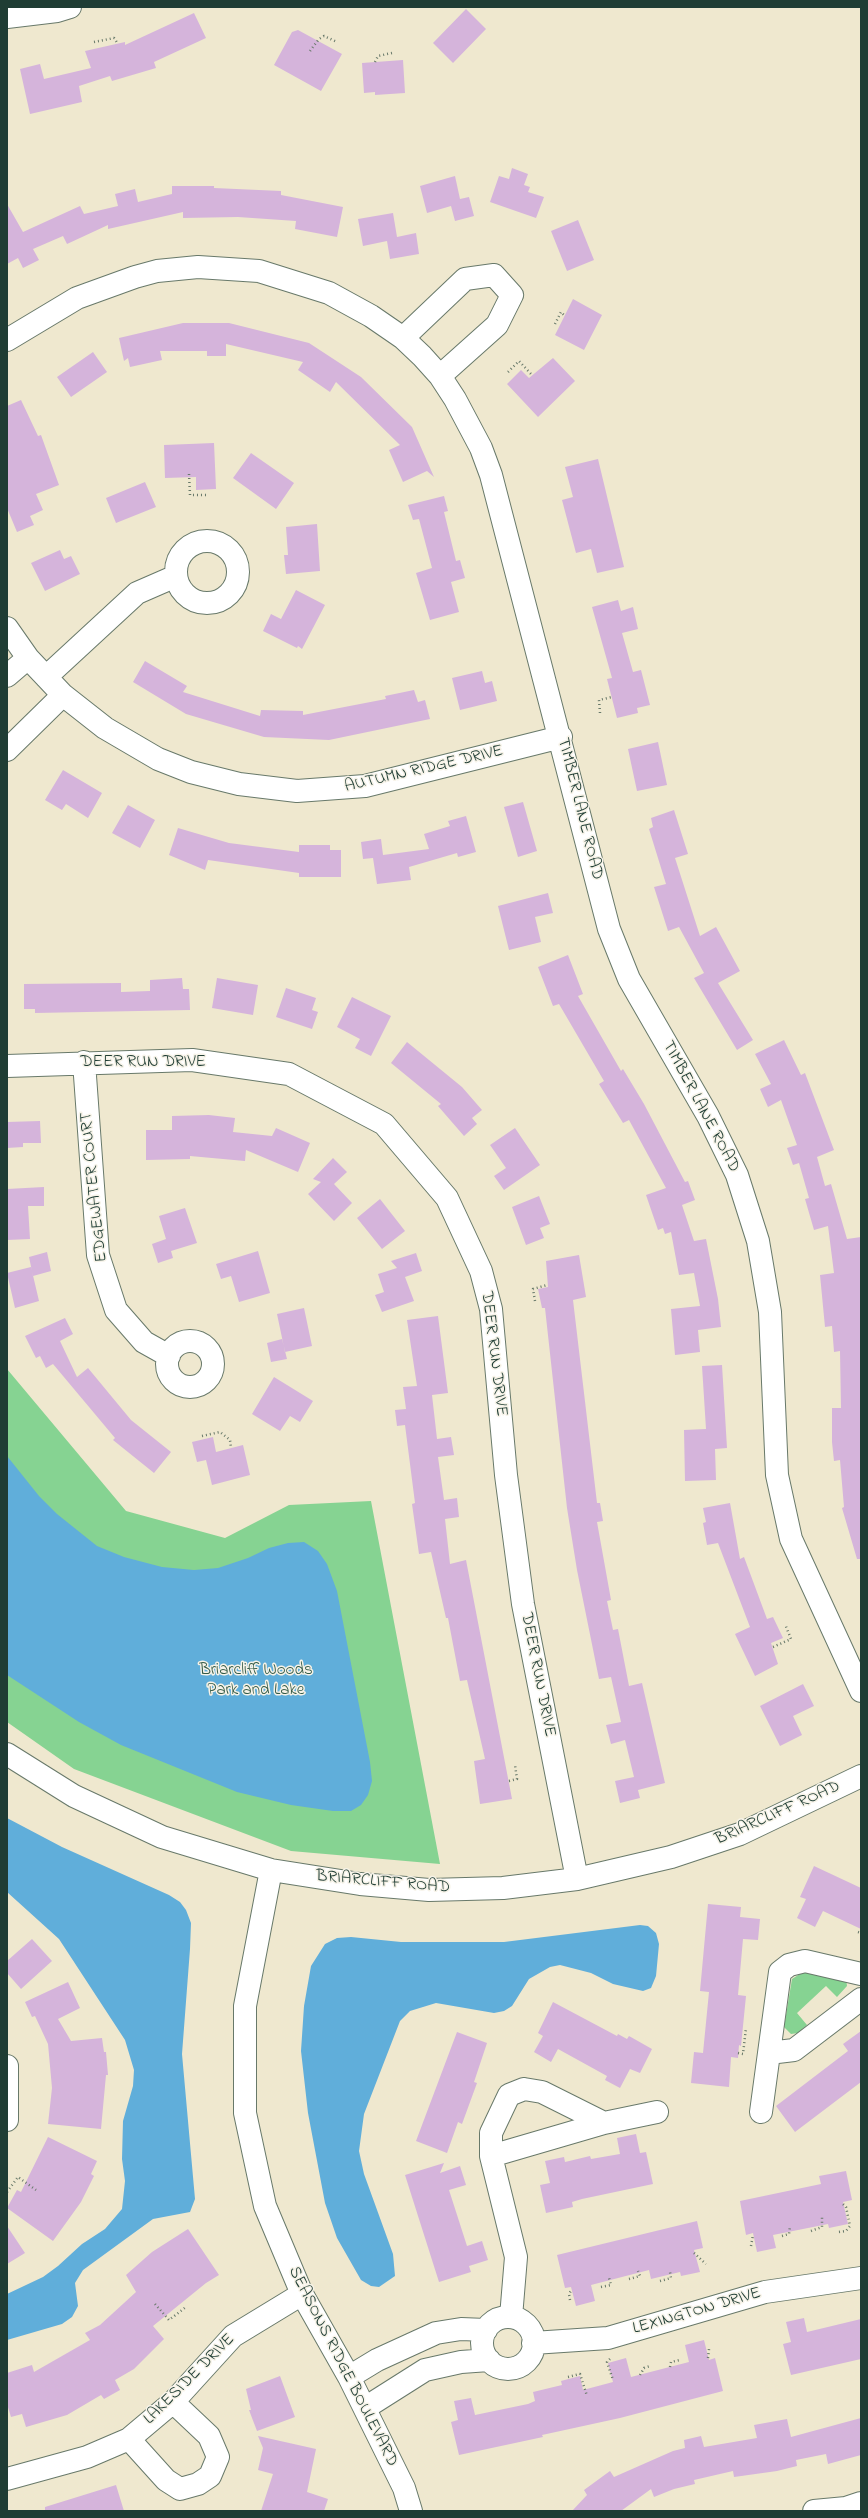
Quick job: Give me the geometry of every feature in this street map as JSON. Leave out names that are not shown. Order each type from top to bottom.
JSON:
[{"type":"street","points":[[7,17],[57,11],[70,7]]},
{"type":"street","name":"TIMBER LANE ROAD","points":[[7,340],[77,298],[114,283],[157,271],[210,267],[258,271],[316,288],[347,302],[403,338],[440,376],[470,423],[492,475],[561,737],[608,929],[629,979],[708,1116],[737,1175],[758,1241],[770,1312],[777,1475],[791,1539],[861,1691]]},
{"type":"street","points":[[403,338],[466,279],[494,275],[512,295],[497,325],[440,376]]},
{"type":"street","points":[[46,677],[138,593],[176,576]]},
{"type":"street","name":"AUTUMN RIDGE DRIVE","points":[[7,628],[28,658],[46,677],[64,695],[105,728],[158,759],[213,778],[274,790],[327,790],[370,785],[561,737]]},
{"type":"street","points":[[7,676],[28,658]]},
{"type":"street","points":[[7,750],[64,695]]},
{"type":"street","name":"DEER RUN DRIVE","points":[[7,1066],[84,1062],[192,1060],[289,1074],[384,1124],[447,1198],[481,1271],[491,1309],[506,1475],[523,1604],[577,1879]]},
{"type":"street","name":"EDGEWATER COURT","points":[[84,1062],[98,1255],[116,1310],[144,1342],[169,1356]]},
{"type":"street","name":"BRIARCLIFF ROAD","points":[[7,1754],[74,1796],[162,1837],[271,1870],[360,1884],[429,1890],[503,1888],[577,1879],[671,1857],[740,1834],[861,1776]]},
{"type":"street","name":"SEASONS RIDGE BOULEVARD","points":[[271,1870],[244,2006],[245,2113],[265,2206],[302,2294],[365,2408],[404,2488],[411,2511]]},
{"type":"street","points":[[761,2112],[780,1972],[789,1965],[805,1961],[861,1974]]},
{"type":"street","points":[[769,2053],[794,2050],[861,1999]]},
{"type":"street","points":[[7,2066],[7,2120]]},
{"type":"street","points":[[511,2317],[516,2257],[491,2156],[491,2133],[509,2095],[524,2089],[542,2092],[604,2123]]},
{"type":"street","points":[[491,2156],[604,2123],[657,2112]]},
{"type":"street","name":"LEXINGTON DRIVE","points":[[533,2342],[608,2338],[765,2292],[861,2278]]},
{"type":"street","name":"LAKESIDE DRIVE","points":[[7,2479],[87,2457],[129,2439],[173,2402],[233,2336],[302,2294]]},
{"type":"street","points":[[511,2317],[526,2324],[533,2342],[529,2356],[518,2366],[501,2368],[489,2360],[482,2345],[486,2330],[495,2320],[511,2317]]},
{"type":"street","points":[[349,2377],[377,2360],[436,2333],[461,2329],[486,2330]]},
{"type":"street","points":[[365,2408],[425,2370],[460,2362],[489,2360]]},
{"type":"street","points":[[129,2439],[166,2480],[180,2489],[198,2484],[210,2476],[218,2457],[209,2436],[173,2402]]},
{"type":"street","points":[[814,2511],[846,2508],[861,2503]]},
{"type":"path","points":[[310,51],[319,39],[324,36],[337,42]]},
{"type":"path","points":[[94,42],[114,38],[118,44]]},
{"type":"path","points":[[375,62],[378,56],[392,53]]},
{"type":"path","points":[[554,324],[561,312],[564,315]]},
{"type":"path","points":[[508,372],[519,361],[532,375]]},
{"type":"path","points":[[189,474],[190,495],[207,495]]},
{"type":"path","points":[[600,713],[599,700],[612,697]]},
{"type":"path","points":[[535,1301],[533,1289],[547,1285]]},
{"type":"path","points":[[202,1436],[220,1432],[230,1440],[231,1448]]},
{"type":"path","points":[[773,1647],[791,1639],[785,1624]]},
{"type":"path","points":[[510,1781],[517,1779],[515,1765]]},
{"type":"path","points":[[738,2053],[743,2054],[746,2028]]},
{"type":"path","points":[[7,2192],[18,2177],[36,2190]]},
{"type":"path","points":[[839,2232],[846,2231],[850,2226],[846,2207],[843,2204]]},
{"type":"path","points":[[811,2231],[822,2227],[822,2217]]},
{"type":"path","points":[[782,2236],[789,2234],[790,2226]]},
{"type":"path","points":[[751,2246],[753,2235]]},
{"type":"path","points":[[694,2253],[706,2264]]},
{"type":"path","points":[[629,2279],[640,2276],[638,2271]]},
{"type":"path","points":[[660,2281],[672,2278],[670,2272]]},
{"type":"path","points":[[601,2287],[611,2285],[609,2278]]},
{"type":"path","points":[[570,2300],[569,2294],[572,2289]]},
{"type":"path","points":[[155,2304],[169,2320],[186,2308]]},
{"type":"path","points":[[708,2358],[709,2350]]},
{"type":"path","points":[[670,2367],[671,2362],[680,2360]]},
{"type":"path","points":[[607,2362],[613,2380]]},
{"type":"path","points":[[640,2375],[644,2368],[650,2366]]},
{"type":"path","points":[[568,2377],[580,2374],[587,2396]]},
{"type":"green space","name":"Briarcliff Woods Park and Lake","points":[[7,1369],[126,1511],[225,1538],[289,1505],[371,1501],[440,1864],[291,1851],[74,1769],[7,1722]]},
{"type":"green space","points":[[806,1970],[846,1978],[847,1986],[837,1997],[826,1986],[797,2013],[807,2025],[798,2033],[791,2034],[784,2027],[792,1979]]},
{"type":"water","points":[[7,1456],[39,1496],[57,1514],[97,1546],[124,1557],[162,1567],[194,1570],[218,1568],[248,1558],[269,1548],[288,1543],[304,1542],[318,1551],[327,1564],[337,1591],[370,1762],[372,1781],[368,1795],[361,1805],[351,1811],[333,1811],[291,1805],[237,1792],[121,1745],[79,1722],[7,1675]]},
{"type":"water","points":[[7,1818],[62,1847],[169,1895],[180,1902],[186,1910],[191,1923],[182,2054],[195,2199],[190,2212],[153,2219],[83,2270],[75,2283],[78,2306],[72,2317],[62,2324],[7,2340],[7,2294],[43,2277],[58,2266],[82,2244],[105,2229],[122,2209],[125,2181],[122,2159],[123,2121],[133,2086],[134,2070],[125,2040],[59,1939],[7,1892]]},
{"type":"water","points":[[640,1925],[648,1926],[656,1933],[659,1944],[656,1976],[651,1988],[643,1991],[613,1984],[591,1973],[560,1965],[550,1967],[529,1979],[512,2006],[504,2011],[494,2013],[436,2003],[410,2011],[400,2021],[364,2114],[359,2151],[364,2174],[393,2254],[395,2276],[379,2287],[371,2286],[361,2280],[337,2238],[325,2203],[308,2113],[301,2051],[304,2006],[311,1966],[325,1944],[337,1938],[351,1937],[401,1942],[504,1942]]},
{"type":"building","points":[[466,9],[486,29],[453,63],[433,43]]},
{"type":"building","points":[[194,13],[206,38],[154,62],[156,68],[112,81],[110,76],[79,86],[82,102],[30,114],[20,69],[40,64],[44,79],[91,68],[85,51],[125,42],[125,45]]},
{"type":"building","points":[[298,30],[342,54],[321,91],[274,65],[292,32]]},
{"type":"building","points":[[403,60],[405,93],[375,95],[375,92],[364,93],[362,63]]},
{"type":"building","points":[[512,168],[528,174],[524,185],[530,187],[528,192],[544,197],[536,218],[490,202],[499,176],[509,179]]},
{"type":"building","points":[[455,176],[460,199],[469,197],[474,216],[455,221],[451,206],[427,213],[420,186]]},
{"type":"building","points":[[172,186],[214,186],[214,188],[281,191],[281,195],[343,207],[337,237],[295,229],[296,221],[238,217],[183,218],[183,212],[108,229],[108,225],[67,244],[63,236],[33,249],[39,260],[23,268],[18,258],[7,264],[7,204],[23,232],[80,206],[84,214],[118,206],[115,194],[135,189],[138,202],[172,194]]},
{"type":"building","points":[[393,213],[397,237],[416,233],[419,254],[390,259],[387,241],[363,246],[358,219]]},
{"type":"building","points":[[578,220],[594,260],[567,271],[551,231]]},
{"type":"building","points":[[573,299],[602,315],[584,350],[555,335]]},
{"type":"building","points":[[183,323],[229,323],[309,343],[361,377],[412,427],[434,477],[427,471],[403,482],[389,450],[400,445],[336,382],[330,392],[298,370],[303,362],[226,344],[226,356],[207,356],[207,351],[160,351],[162,360],[130,367],[128,358],[124,361],[119,338]]},
{"type":"building","points":[[93,352],[107,372],[71,397],[57,377]]},
{"type":"building","points":[[553,358],[575,381],[538,417],[507,384],[521,370],[529,378]]},
{"type":"building","points":[[21,400],[38,436],[41,435],[59,485],[36,494],[43,510],[30,516],[34,525],[17,532],[7,508],[7,406]]},
{"type":"building","points":[[214,443],[216,489],[196,490],[196,477],[165,478],[164,445]]},
{"type":"building","points":[[251,453],[294,483],[276,509],[233,478]]},
{"type":"building","points":[[598,459],[624,567],[597,573],[591,549],[576,553],[562,500],[573,497],[565,467]]},
{"type":"building","points":[[145,482],[156,507],[116,523],[106,498]]},
{"type":"building","points":[[444,496],[448,511],[444,512],[456,561],[460,560],[465,578],[451,582],[459,612],[430,620],[416,573],[432,568],[419,519],[413,520],[408,505]]},
{"type":"building","points":[[317,524],[320,571],[286,574],[284,555],[288,555],[286,527]]},
{"type":"building","points":[[60,550],[64,559],[71,556],[80,574],[45,591],[31,563]]},
{"type":"building","points":[[296,590],[325,605],[302,649],[263,631],[271,614],[281,619]]},
{"type":"building","points":[[618,600],[621,611],[633,607],[638,629],[622,633],[633,672],[641,670],[650,705],[637,708],[638,713],[617,718],[607,679],[612,678],[592,607]]},
{"type":"building","points":[[145,661],[187,686],[183,692],[260,716],[261,710],[303,711],[303,715],[386,699],[385,696],[414,690],[418,702],[425,700],[430,719],[329,740],[264,737],[186,714],[133,682]]},
{"type":"building","points":[[482,671],[485,683],[492,681],[497,701],[460,710],[452,678]]},
{"type":"building","points":[[658,742],[667,785],[637,791],[628,749]]},
{"type":"building","points":[[63,770],[102,793],[88,818],[66,804],[62,810],[45,800]]},
{"type":"building","points":[[523,802],[537,851],[518,857],[504,807]]},
{"type":"building","points":[[128,805],[155,820],[140,848],[112,833]]},
{"type":"building","points":[[674,810],[688,854],[675,858],[700,936],[716,927],[740,971],[718,983],[753,1040],[737,1050],[694,978],[704,973],[679,927],[668,931],[654,887],[666,884],[649,829],[653,827],[651,818]]},
{"type":"building","points":[[466,816],[476,852],[458,857],[457,853],[409,867],[411,880],[377,884],[373,858],[363,859],[361,842],[381,839],[383,855],[429,849],[424,834],[450,826],[448,821]]},
{"type":"building","points":[[178,828],[229,843],[299,852],[299,845],[330,845],[330,850],[341,850],[341,877],[299,877],[299,873],[208,860],[205,870],[169,855]]},
{"type":"building","points":[[548,893],[553,913],[535,917],[541,942],[509,950],[498,906]]},
{"type":"building","points":[[568,955],[583,994],[578,996],[621,1071],[623,1069],[644,1104],[685,1182],[688,1181],[695,1200],[682,1205],[694,1241],[706,1239],[718,1299],[721,1327],[698,1330],[700,1352],[675,1355],[671,1309],[700,1306],[694,1273],[679,1275],[671,1232],[665,1234],[663,1228],[658,1230],[646,1195],[666,1188],[629,1120],[623,1123],[599,1084],[604,1081],[559,1004],[553,1006],[538,967]]},
{"type":"building","points":[[182,978],[183,989],[189,989],[190,1010],[35,1013],[35,1009],[24,1009],[24,984],[121,983],[121,992],[150,991],[150,980]]},
{"type":"building","points":[[217,978],[258,985],[253,1015],[212,1008]]},
{"type":"building","points":[[286,988],[316,998],[312,1010],[318,1012],[312,1029],[276,1017]]},
{"type":"building","points":[[352,997],[391,1016],[371,1056],[355,1048],[360,1039],[337,1027]]},
{"type":"building","points":[[784,1040],[801,1075],[805,1073],[834,1150],[817,1157],[825,1186],[831,1184],[847,1239],[861,1237],[861,1559],[857,1559],[842,1508],[844,1507],[840,1460],[834,1461],[832,1442],[832,1408],[841,1408],[840,1351],[834,1352],[832,1326],[825,1327],[820,1275],[834,1273],[828,1226],[814,1230],[805,1199],[809,1198],[799,1163],[793,1165],[787,1148],[797,1145],[781,1100],[768,1107],[760,1089],[771,1084],[755,1054]]},
{"type":"building","points":[[407,1042],[462,1087],[482,1110],[472,1118],[477,1124],[464,1136],[438,1106],[441,1104],[391,1063]]},
{"type":"building","points":[[209,1115],[235,1118],[233,1132],[272,1136],[276,1128],[310,1143],[298,1172],[246,1150],[245,1161],[190,1156],[190,1159],[146,1160],[146,1130],[172,1130],[172,1116]]},
{"type":"building","points":[[40,1121],[41,1143],[23,1143],[23,1147],[7,1148],[7,1122]]},
{"type":"building","points":[[515,1128],[540,1165],[504,1190],[494,1176],[506,1168],[490,1145]]},
{"type":"building","points":[[333,1158],[347,1172],[334,1184],[352,1203],[334,1221],[308,1194],[321,1182],[313,1179]]},
{"type":"building","points":[[44,1187],[44,1206],[28,1206],[30,1239],[7,1240],[7,1189]]},
{"type":"building","points":[[539,1196],[550,1224],[540,1228],[544,1238],[526,1245],[512,1207]]},
{"type":"building","points":[[380,1199],[405,1231],[382,1249],[357,1218]]},
{"type":"building","points":[[185,1208],[197,1243],[171,1251],[173,1258],[158,1263],[152,1244],[166,1239],[159,1216]]},
{"type":"building","points":[[258,1251],[270,1293],[239,1302],[231,1276],[221,1279],[216,1264]]},
{"type":"building","points":[[47,1252],[51,1271],[33,1276],[29,1257]]},
{"type":"building","points":[[416,1253],[422,1271],[405,1277],[414,1301],[382,1312],[375,1295],[384,1292],[378,1274],[397,1268],[391,1261]]},
{"type":"building","points":[[579,1255],[586,1297],[573,1300],[597,1503],[600,1503],[603,1521],[597,1522],[611,1600],[607,1601],[613,1630],[618,1629],[629,1686],[642,1683],[665,1783],[638,1790],[640,1798],[620,1803],[615,1781],[634,1777],[625,1740],[611,1744],[606,1725],[621,1722],[611,1677],[599,1679],[577,1570],[567,1508],[545,1308],[542,1308],[538,1289],[548,1287],[546,1261]]},
{"type":"building","points":[[31,1267],[39,1301],[15,1308],[7,1273]]},
{"type":"building","points":[[304,1308],[312,1346],[285,1352],[277,1314]]},
{"type":"building","points":[[438,1316],[448,1393],[432,1395],[437,1439],[451,1437],[454,1455],[438,1457],[444,1500],[457,1498],[459,1517],[445,1519],[450,1564],[466,1560],[512,1799],[480,1804],[474,1761],[485,1759],[467,1680],[460,1681],[448,1618],[446,1618],[431,1552],[419,1554],[412,1504],[415,1503],[405,1425],[397,1426],[395,1410],[406,1409],[403,1387],[417,1386],[407,1320]]},
{"type":"building","points":[[65,1318],[73,1334],[60,1341],[77,1377],[88,1368],[131,1420],[171,1452],[154,1473],[113,1440],[115,1438],[53,1364],[46,1368],[40,1356],[36,1358],[25,1336]]},
{"type":"building","points":[[282,1339],[287,1359],[271,1362],[267,1343]]},
{"type":"building","points":[[722,1365],[727,1448],[715,1449],[716,1480],[685,1481],[684,1430],[706,1429],[702,1366]]},
{"type":"building","points":[[274,1377],[313,1401],[300,1422],[290,1416],[280,1431],[252,1414]]},
{"type":"building","points":[[213,1437],[216,1452],[243,1445],[250,1475],[212,1485],[206,1460],[197,1462],[192,1442]]},
{"type":"building","points":[[730,1503],[740,1559],[744,1557],[767,1619],[773,1617],[783,1638],[771,1643],[778,1664],[755,1676],[735,1634],[750,1627],[718,1543],[707,1545],[703,1523],[706,1522],[703,1508]]},
{"type":"building","points":[[803,1684],[814,1706],[793,1716],[802,1735],[780,1746],[760,1706]]},
{"type":"building","points":[[814,1866],[861,1888],[861,1929],[823,1911],[815,1927],[797,1918],[806,1899],[800,1897]]},
{"type":"building","points":[[708,1904],[741,1907],[740,1917],[760,1919],[758,1940],[743,1939],[738,1995],[746,1996],[741,2046],[739,2045],[738,2058],[731,2057],[729,2087],[691,2083],[694,2052],[703,2053],[709,1992],[700,1991]]},
{"type":"building","points":[[32,1939],[52,1961],[21,1989],[7,1973],[7,1961]]},
{"type":"building","points":[[68,1982],[80,2008],[58,2019],[71,2041],[102,2038],[104,2052],[106,2052],[108,2075],[106,2075],[101,2129],[48,2124],[52,2088],[48,2044],[35,2016],[32,2017],[25,2002]]},
{"type":"building","points":[[553,2002],[617,2036],[618,2034],[627,2039],[629,2036],[652,2049],[640,2073],[630,2069],[620,2088],[605,2080],[607,2076],[558,2049],[551,2062],[534,2052],[543,2036],[538,2033]]},
{"type":"building","points":[[861,2031],[861,2082],[795,2132],[776,2106],[848,2051],[843,2044]]},
{"type":"building","points":[[457,2032],[487,2043],[474,2082],[477,2083],[462,2124],[458,2122],[447,2153],[416,2141]]},
{"type":"building","points":[[636,2134],[640,2153],[646,2152],[653,2184],[582,2199],[572,2202],[573,2207],[546,2213],[540,2185],[550,2183],[545,2161],[564,2157],[565,2162],[590,2156],[591,2159],[620,2154],[617,2138]]},
{"type":"building","points":[[48,2137],[97,2161],[91,2174],[94,2176],[81,2202],[53,2241],[7,2208],[17,2190],[21,2192]]},
{"type":"building","points":[[444,2163],[440,2173],[460,2166],[466,2185],[449,2190],[467,2246],[482,2241],[488,2260],[469,2266],[471,2272],[439,2282],[405,2175]]},
{"type":"building","points":[[846,2171],[852,2200],[843,2202],[848,2224],[829,2228],[828,2224],[773,2235],[776,2248],[757,2252],[753,2233],[746,2235],[740,2201],[821,2184],[819,2176]]},
{"type":"building","points":[[697,2221],[703,2248],[694,2250],[700,2272],[681,2276],[680,2272],[651,2279],[649,2270],[591,2285],[595,2301],[576,2306],[571,2287],[565,2288],[557,2255]]},
{"type":"building","points":[[7,2226],[25,2253],[7,2264]]},
{"type":"building","points":[[188,2229],[219,2275],[206,2283],[153,2326],[164,2339],[134,2369],[115,2380],[120,2390],[104,2399],[101,2395],[67,2415],[26,2427],[22,2414],[11,2417],[7,2404],[7,2373],[32,2365],[34,2372],[90,2340],[85,2333],[100,2325],[136,2292],[126,2275],[152,2252]]},
{"type":"building","points":[[804,2318],[807,2332],[861,2319],[861,2359],[791,2375],[783,2344],[791,2342],[786,2322]]},
{"type":"building","points":[[704,2340],[709,2360],[715,2358],[723,2391],[620,2418],[542,2435],[543,2437],[459,2455],[451,2422],[458,2420],[454,2401],[471,2398],[475,2415],[528,2404],[535,2401],[533,2392],[562,2385],[561,2381],[580,2376],[583,2390],[613,2382],[608,2363],[626,2358],[631,2377],[689,2362],[685,2345]]},
{"type":"building","points":[[280,2376],[295,2417],[257,2431],[249,2410],[251,2410],[246,2389]]},
{"type":"building","points":[[861,2418],[861,2455],[828,2464],[826,2454],[796,2460],[797,2466],[777,2471],[734,2477],[733,2471],[694,2480],[695,2484],[674,2489],[654,2497],[651,2489],[621,2511],[572,2511],[587,2495],[584,2490],[610,2471],[614,2477],[673,2451],[685,2448],[684,2440],[701,2436],[704,2447],[757,2438],[754,2425],[787,2419],[791,2437]]},
{"type":"building","points":[[258,2436],[316,2449],[307,2492],[328,2499],[324,2511],[261,2511],[273,2474],[258,2470],[263,2448]]},
{"type":"building","points":[[116,2485],[124,2511],[45,2511],[45,2507]]}]
